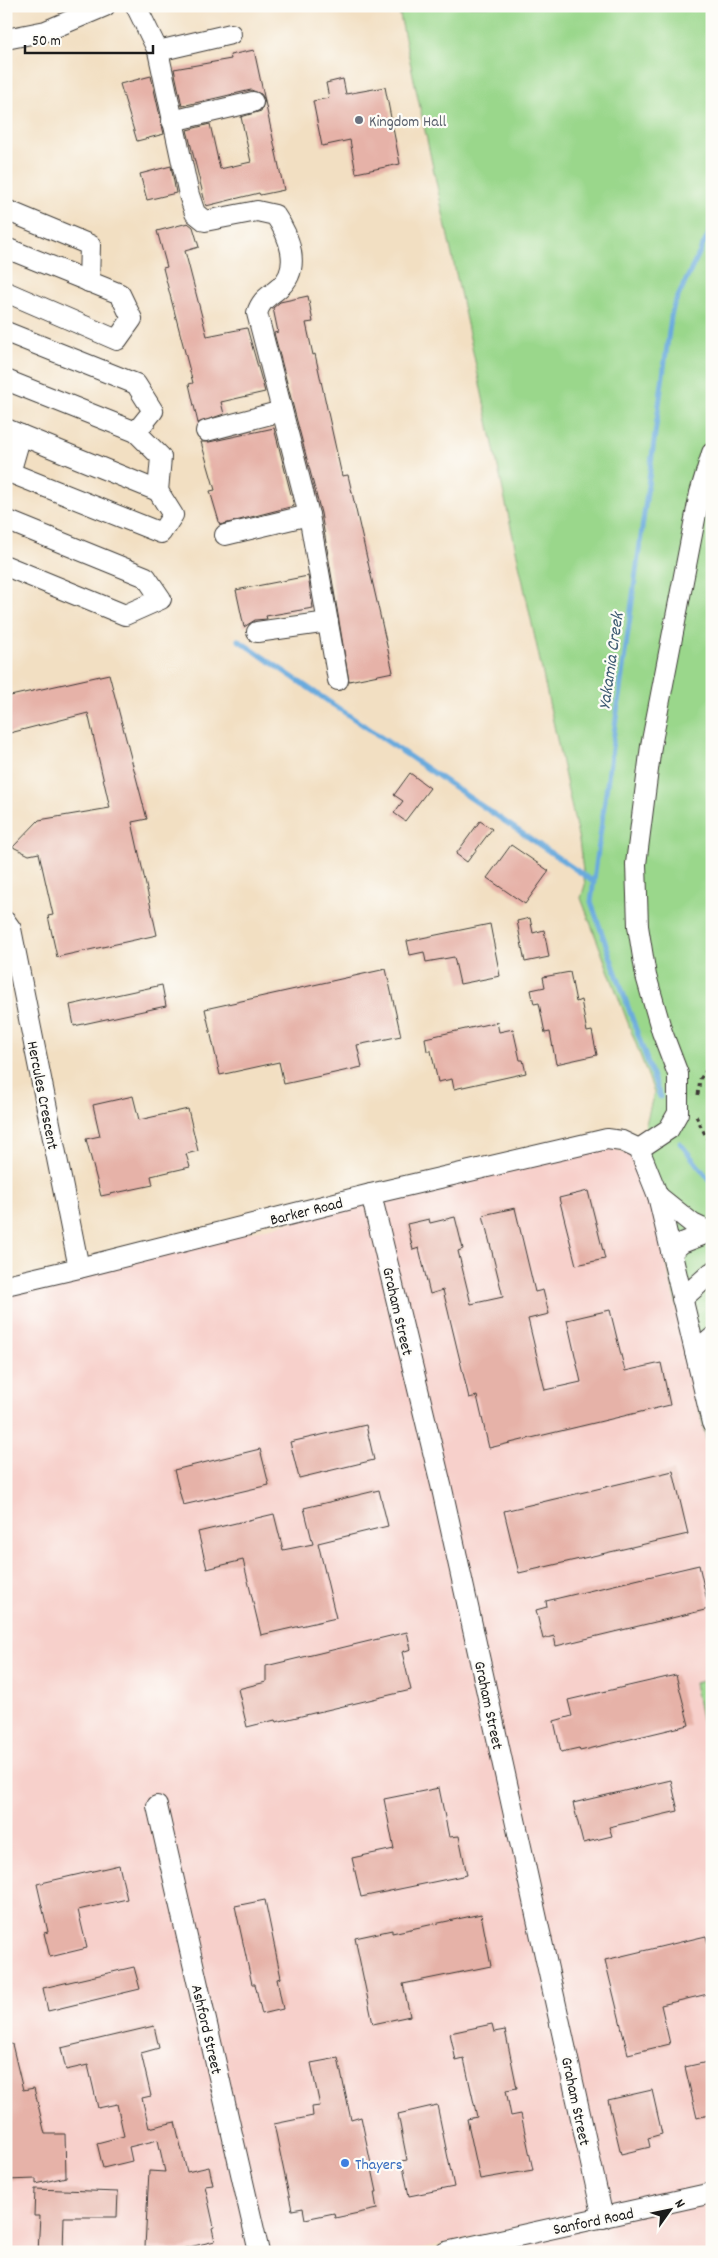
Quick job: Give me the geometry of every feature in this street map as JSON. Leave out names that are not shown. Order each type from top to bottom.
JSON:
[{"type":"street","points":[[6,39],[46,31],[105,6]]},
{"type":"street","points":[[136,6],[158,52],[184,176],[195,213],[205,221],[257,211],[275,215],[285,230],[292,258],[291,275],[261,302],[257,313],[309,515],[338,680]]},
{"type":"street","points":[[158,52],[231,34]]},
{"type":"street","points":[[172,120],[253,102]]},
{"type":"street","points":[[6,210],[90,245],[89,282]]},
{"type":"street","points":[[6,248],[120,294],[132,319],[117,340],[6,292]]},
{"type":"street","points":[[6,332],[136,384],[153,411],[136,432]]},
{"type":"street","points":[[6,380],[136,432],[161,458],[158,491]]},
{"type":"street","points":[[206,431],[282,411]]},
{"type":"street","points":[[14,432],[158,491],[173,515],[162,532],[8,472],[14,432]]},
{"type":"street","points":[[711,1416],[658,1196],[639,1149],[669,1129],[678,1113],[678,1074],[662,1032],[646,976],[638,926],[636,864],[651,746],[698,503],[712,453]]},
{"type":"street","points":[[225,535],[309,515]]},
{"type":"street","points":[[6,520],[146,577],[160,599],[125,614],[6,566]]},
{"type":"street","points":[[257,632],[328,622]]},
{"type":"street","name":"Hercules Crescent","points":[[6,922],[11,929],[79,1268]]},
{"type":"street","name":"Barker Road","points":[[6,1285],[371,1194],[607,1140],[622,1141],[639,1149]]},
{"type":"street","name":"Graham Street","points":[[371,1194],[444,1499],[603,2218]]},
{"type":"street","points":[[658,1196],[693,1224],[711,1232]]},
{"type":"street","points":[[672,1252],[682,1243],[711,1232]]},
{"type":"street","points":[[682,1299],[712,1272]]},
{"type":"street","points":[[695,1353],[712,1338]]},
{"type":"street","name":"Ashford Street","points":[[157,1806],[259,2252]]},
{"type":"street","name":"Sanford Road","points":[[446,2252],[712,2193]]},
{"type":"path","points":[[697,1097],[700,1079],[712,1062]]},
{"type":"path","points":[[695,1115],[712,1149]]},
{"type":"shaded area","points":[[608,1147],[633,1155],[651,1196],[712,1468],[712,1679],[694,1684],[712,1772],[712,2184],[406,2252],[6,2252],[6,1290]]},
{"type":"shaded area","points":[[712,2197],[712,2252],[461,2252]]},
{"type":"green space","points":[[398,6],[712,6],[712,1465],[641,1144],[654,1092],[581,898],[585,885],[579,841]]},
{"type":"green space","points":[[712,1679],[712,1772],[694,1683]]},
{"type":"building","points":[[254,50],[265,99],[261,94],[251,90],[182,106],[174,69],[231,59],[230,55]]},
{"type":"building","points":[[151,76],[164,134],[137,141],[120,84]]},
{"type":"building","points":[[343,79],[346,94],[385,87],[400,164],[356,173],[350,140],[322,146],[313,101],[329,98],[326,83]]},
{"type":"building","points":[[265,100],[284,190],[260,195],[259,193],[206,206],[187,130],[210,124],[220,169],[251,162],[241,117],[261,111]]},
{"type":"building","points":[[171,166],[176,193],[147,200],[140,174]]},
{"type":"building","points":[[188,223],[193,227],[199,247],[185,251],[207,336],[247,328],[265,392],[221,402],[224,414],[198,423],[189,384],[193,383],[163,268],[167,267],[157,231]]},
{"type":"building","points":[[308,296],[313,322],[306,323],[313,355],[315,354],[342,476],[348,475],[393,672],[349,681],[321,513],[274,333],[278,332],[273,308],[280,302]]},
{"type":"building","points":[[274,428],[294,506],[220,525],[210,491],[215,490],[201,442],[209,442]]},
{"type":"building","points":[[308,576],[313,608],[266,616],[267,619],[255,620],[244,627],[236,590]]},
{"type":"building","points":[[109,674],[147,819],[132,822],[157,935],[57,957],[48,916],[53,915],[39,853],[29,855],[13,847],[39,820],[110,808],[88,713],[6,734],[6,697]]},
{"type":"building","points":[[410,773],[430,788],[405,821],[394,813],[403,801],[394,795]]},
{"type":"building","points":[[480,821],[492,829],[467,862],[456,854]]},
{"type":"building","points":[[511,845],[549,871],[525,904],[487,878]]},
{"type":"building","points":[[530,918],[533,933],[544,930],[549,957],[525,962],[517,921]]},
{"type":"building","points":[[490,924],[500,976],[460,984],[454,957],[426,962],[424,952],[410,955],[407,941]]},
{"type":"building","points":[[386,969],[401,1036],[357,1045],[362,1067],[284,1084],[279,1062],[220,1075],[205,1009]]},
{"type":"building","points":[[570,972],[576,1002],[581,1000],[587,1032],[592,1031],[597,1055],[556,1064],[550,1032],[545,1033],[539,1003],[534,1004],[531,990],[545,987],[543,977]]},
{"type":"building","points":[[162,985],[166,1006],[74,1026],[70,1005]]},
{"type":"building","points":[[497,1022],[499,1032],[513,1029],[520,1060],[523,1060],[526,1073],[454,1089],[452,1079],[438,1082],[431,1051],[427,1051],[425,1038]]},
{"type":"building","points":[[133,1096],[139,1120],[188,1109],[198,1151],[186,1154],[190,1167],[151,1176],[153,1185],[101,1196],[86,1139],[100,1136],[93,1105]]},
{"type":"building","points":[[588,1191],[605,1259],[576,1265],[559,1198]]},
{"type":"building","points":[[515,1208],[535,1292],[543,1290],[549,1314],[528,1319],[545,1390],[581,1382],[567,1320],[610,1310],[625,1371],[661,1363],[670,1405],[489,1448],[477,1396],[469,1398],[443,1290],[430,1294],[419,1248],[413,1250],[407,1224],[429,1219],[430,1223],[455,1217],[463,1249],[458,1251],[471,1304],[503,1297],[483,1215]]},
{"type":"building","points":[[366,1425],[374,1460],[299,1478],[290,1442]]},
{"type":"building","points":[[260,1449],[269,1485],[183,1505],[174,1470]]},
{"type":"building","points":[[673,1471],[688,1534],[519,1573],[504,1511]]},
{"type":"building","points":[[379,1490],[388,1526],[318,1543],[336,1618],[261,1635],[243,1560],[207,1569],[198,1532],[274,1514],[283,1550],[313,1544],[304,1508]]},
{"type":"building","points":[[699,1565],[709,1609],[556,1646],[554,1636],[543,1639],[536,1610],[547,1607],[546,1601]]},
{"type":"building","points":[[407,1632],[411,1649],[402,1652],[411,1690],[276,1722],[275,1720],[247,1727],[238,1689],[266,1682],[266,1666]]},
{"type":"building","points":[[676,1675],[689,1725],[580,1751],[579,1748],[561,1752],[554,1721],[572,1716],[568,1700]]},
{"type":"building","points":[[671,1780],[678,1811],[609,1827],[612,1836],[583,1843],[573,1803]]},
{"type":"building","points":[[439,1788],[449,1837],[459,1836],[467,1875],[361,1897],[352,1858],[394,1849],[384,1799]]},
{"type":"building","points":[[119,1865],[127,1899],[78,1910],[87,1948],[50,1957],[44,1933],[48,1932],[37,1884]]},
{"type":"building","points":[[265,1900],[281,1978],[277,1979],[283,2009],[262,2014],[255,1984],[252,1984],[235,1906]]},
{"type":"building","points":[[481,1914],[491,1966],[403,1984],[410,2016],[373,2024],[355,1938],[392,1930],[392,1933]]},
{"type":"building","points":[[706,1936],[712,1959],[712,1993],[661,2005],[670,2044],[628,2054],[605,1960]]},
{"type":"building","points":[[134,1967],[140,1989],[48,2011],[43,1988]]},
{"type":"building","points":[[492,2024],[494,2032],[505,2030],[517,2088],[506,2090],[511,2116],[521,2114],[533,2170],[480,2179],[467,2119],[477,2117],[464,2059],[456,2061],[450,2033]]},
{"type":"building","points":[[154,2026],[159,2048],[141,2053],[151,2096],[142,2098],[149,2128],[175,2122],[187,2172],[209,2167],[213,2185],[205,2186],[214,2227],[212,2228],[215,2241],[181,2249],[145,2247],[149,2171],[165,2172],[158,2140],[129,2147],[132,2161],[103,2168],[97,2143],[124,2136],[117,2104],[98,2108],[88,2065],[66,2070],[61,2048]]},
{"type":"building","points":[[12,2044],[23,2090],[34,2088],[45,2134],[65,2134],[66,2177],[36,2184],[36,2179],[6,2180],[6,2045]]},
{"type":"building","points":[[338,2058],[351,2120],[361,2117],[377,2192],[374,2192],[377,2209],[335,2218],[334,2213],[305,2219],[303,2208],[292,2210],[274,2124],[313,2116],[312,2107],[320,2106],[311,2063]]},
{"type":"building","points":[[712,2061],[712,2114],[697,2118],[685,2067]]},
{"type":"building","points":[[652,2090],[662,2134],[648,2138],[650,2147],[621,2154],[608,2100]]},
{"type":"building","points":[[437,2105],[454,2187],[409,2196],[402,2161],[407,2160],[398,2114]]},
{"type":"building","points":[[35,2189],[118,2192],[117,2217],[64,2217],[63,2252],[38,2252],[40,2216],[34,2216]]},
{"type":"waterway","name":"Yakamia Creek","points":[[660,1097],[591,902],[671,317],[674,305],[712,227]]},
{"type":"waterway","points":[[238,640],[594,882]]},
{"type":"waterway","name":"Yakamia Creek","points":[[680,1143],[712,1183]]},
{"type":"place","name":"Kingdom Hall","points":[[359,120]]},
{"type":"place","name":"Thayers","points":[[345,2163]]}]
